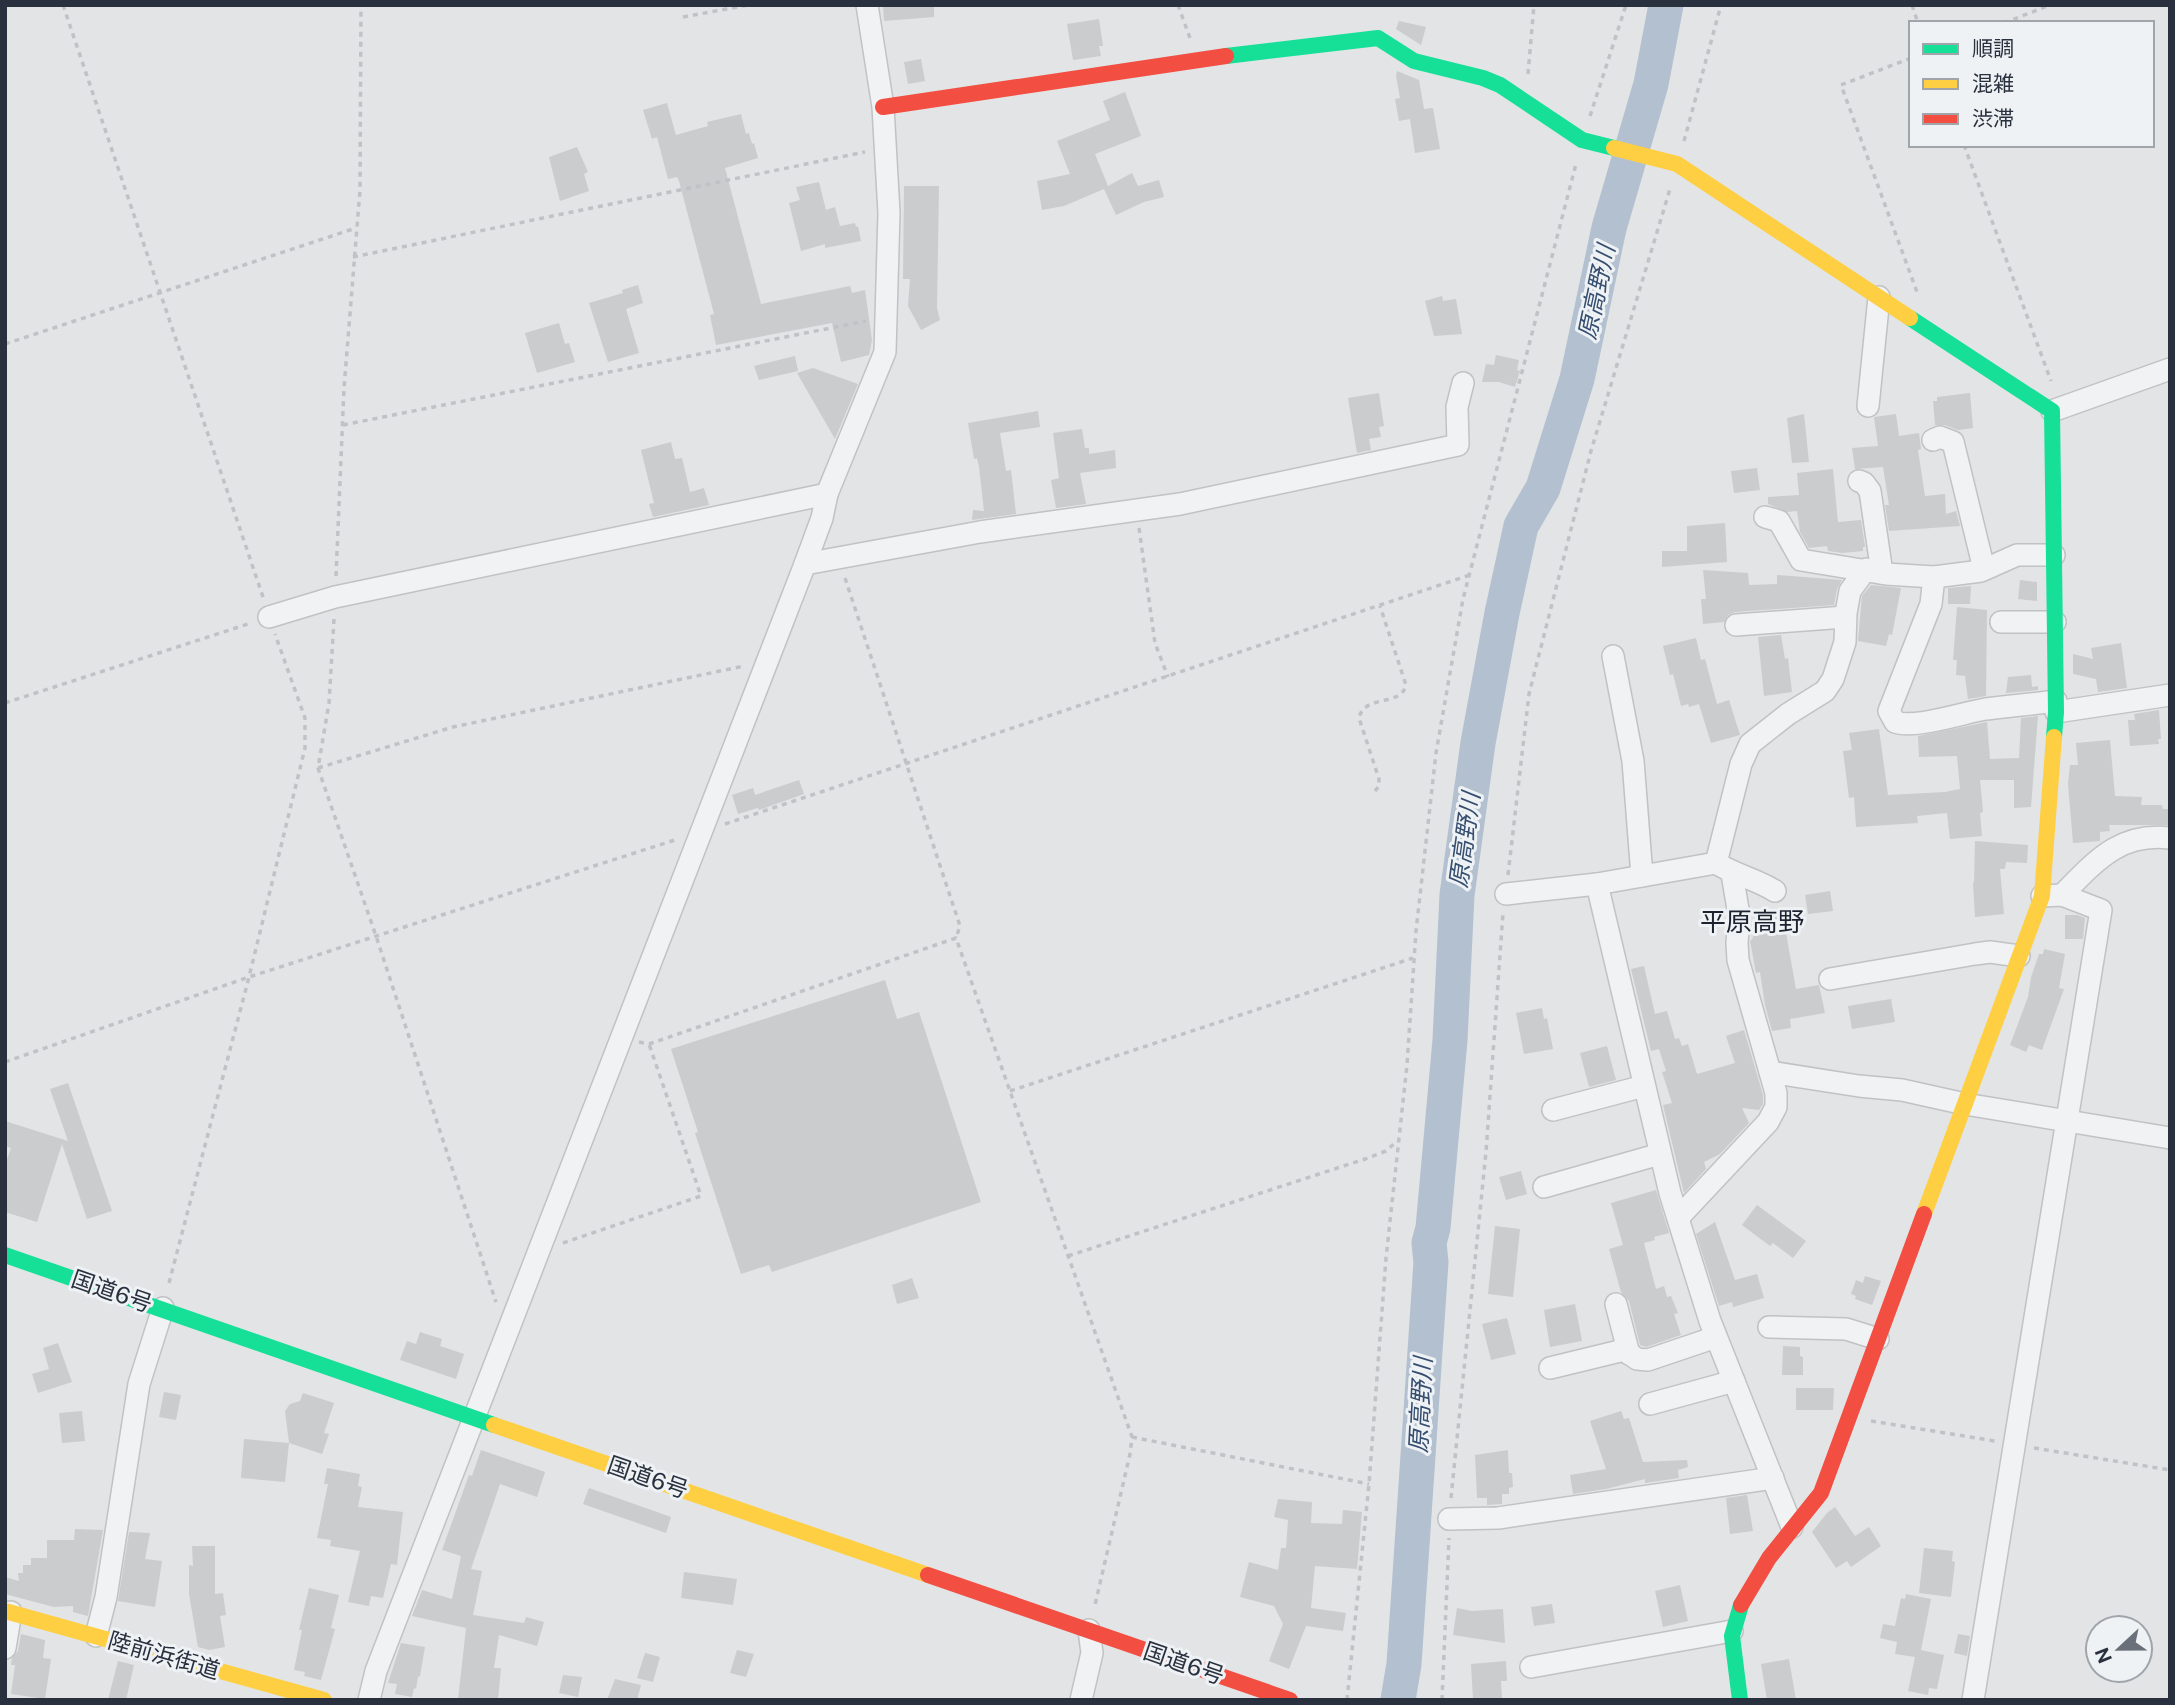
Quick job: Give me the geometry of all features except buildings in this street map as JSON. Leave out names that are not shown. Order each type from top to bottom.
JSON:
[{"type":"main road","points":[[883,107],[1198,60],[1378,38],[1414,61],[1483,78],[1500,85],[1582,140],[1678,164],[1879,297],[2057,410],[2052,895],[2019,956],[1821,1493],[1792,1527],[1742,1601],[1732,1631],[1740,1700]]},
{"type":"main road","name":"国道6号","points":[[5,1255],[1290,1700]]},
{"type":"main road","name":"陸前浜街道","points":[[8,1611],[324,1700]]},
{"type":"street","points":[[369,1700],[376,1671],[822,518],[827,494],[885,352],[889,213],[883,107],[867,5]]},
{"type":"street","points":[[1868,405],[1879,297]]},
{"type":"street","points":[[2057,410],[2170,369]]},
{"type":"street","points":[[804,564],[980,533],[1180,504],[1458,445],[1457,407],[1463,383]]},
{"type":"street","points":[[1933,440],[1940,437],[1953,442],[1984,569]]},
{"type":"street","points":[[1860,481],[1870,491],[1874,571]]},
{"type":"street","points":[[269,617],[335,597],[827,494]]},
{"type":"street","points":[[1765,517],[1774,518],[1782,525],[1801,560],[1874,571],[1934,577],[1984,569],[2017,555],[2054,555]]},
{"type":"street","points":[[1678,1218],[1768,1122],[1776,1107],[1776,1093],[1738,960],[1739,915],[1724,868],[1741,764],[1750,744],[1788,714],[1825,691],[1841,660],[1850,591],[1874,571]]},
{"type":"street","points":[[1934,577],[1931,604],[1889,711],[1895,722],[1924,722],[1986,709],[2056,707],[2170,695]]},
{"type":"street","points":[[1736,625],[1846,617]]},
{"type":"street","points":[[2001,622],[2055,622]]},
{"type":"street","points":[[1613,656],[1633,761],[1642,876]]},
{"type":"street","points":[[2052,895],[2117,846],[2148,837],[2170,838]]},
{"type":"street","points":[[1506,894],[1724,868],[1758,881],[1775,891]]},
{"type":"street","points":[[1597,884],[1660,1154],[1678,1218],[1716,1337],[1792,1527]]},
{"type":"street","points":[[1973,1700],[2101,910],[2052,895]]},
{"type":"street","points":[[1830,979],[1990,952],[2019,956]]},
{"type":"street","points":[[1770,1072],[1902,1090],[1965,1104],[2170,1138]]},
{"type":"street","points":[[1553,1110],[1644,1086]]},
{"type":"street","points":[[1544,1187],[1660,1154]]},
{"type":"street","points":[[1616,1304],[1629,1354]]},
{"type":"street","points":[[96,1636],[106,1597],[139,1384],[163,1308]]},
{"type":"street","points":[[1769,1327],[1846,1329],[1878,1339]]},
{"type":"street","points":[[1549,1368],[1624,1350],[1637,1359],[1647,1360],[1716,1337]]},
{"type":"street","points":[[1650,1404],[1734,1381]]},
{"type":"street","points":[[1450,1519],[1498,1518],[1773,1478]]},
{"type":"street","points":[[5,1647],[8,1611]]},
{"type":"street","points":[[1081,1700],[1091,1653],[1089,1630]]},
{"type":"street","points":[[1531,1667],[1732,1631]]},
{"type":"path","points":[[63,5],[305,718],[305,748],[163,1308]]},
{"type":"path","points":[[361,5],[362,136],[343,425],[329,703],[318,768],[506,1332]]},
{"type":"path","points":[[683,17],[748,5]]},
{"type":"path","points":[[1178,5],[1198,60]]},
{"type":"path","points":[[1523,100],[1528,79],[1534,5]]},
{"type":"path","points":[[1347,1700],[1369,1484],[1386,1258],[1414,958],[1436,753],[1463,598],[1582,140],[1626,5]]},
{"type":"path","points":[[1442,1700],[1450,1519],[1486,1152],[1506,894],[1529,694],[1591,451],[1678,164],[1721,5]]},
{"type":"path","points":[[2009,21],[2050,5]]},
{"type":"path","points":[[1909,59],[1841,85],[1917,292]]},
{"type":"path","points":[[1965,147],[2057,410]]},
{"type":"path","points":[[353,257],[885,148]]},
{"type":"path","points":[[5,344],[356,228]]},
{"type":"path","points":[[343,425],[886,317]]},
{"type":"path","points":[[1136,510],[1155,643],[1168,677]]},
{"type":"path","points":[[839,559],[960,926],[956,938],[1132,1437],[1089,1630]]},
{"type":"path","points":[[5,1062],[249,977],[700,832],[1470,575]]},
{"type":"path","points":[[1374,792],[1379,786],[1379,779],[1359,718],[1360,712],[1365,706],[1400,695],[1406,685],[1380,606]]},
{"type":"path","points":[[5,703],[269,617]]},
{"type":"path","points":[[318,768],[453,727],[766,661]]},
{"type":"path","points":[[620,1039],[649,1044],[956,938]]},
{"type":"path","points":[[1010,1091],[1414,958]]},
{"type":"path","points":[[537,1252],[701,1196],[649,1044]]},
{"type":"path","points":[[1068,1256],[1365,1159],[1386,1151],[1399,1140]]},
{"type":"path","points":[[1132,1437],[1369,1484]]},
{"type":"waterway","name":"原高野川","points":[[1398,1700],[1404,1664],[1431,1262],[1429,1243],[1433,1228],[1450,1040],[1457,895],[1478,743],[1521,526],[1543,488],[1577,379],[1609,228],[1651,84],[1666,5]]},
{"type":"traffic: fast","points":[[1226,56],[1378,38],[1414,61],[1483,78],[1500,85],[1582,140],[1614,148]]},
{"type":"traffic: fast","points":[[1910,318],[2052,411],[2056,712],[2054,737]]},
{"type":"traffic: fast","points":[[5,1255],[494,1425]]},
{"type":"traffic: fast","points":[[1740,1700],[1732,1636],[1741,1605]]},
{"type":"traffic: slow","points":[[1614,148],[1677,164],[1910,318]]},
{"type":"traffic: slow","points":[[1924,1214],[2042,896],[2054,737]]},
{"type":"traffic: slow","points":[[494,1425],[928,1575]]},
{"type":"traffic: slow","points":[[5,1611],[324,1700]]},
{"type":"traffic: jam","points":[[883,107],[1226,56]]},
{"type":"traffic: jam","points":[[1741,1605],[1769,1558],[1821,1493],[1924,1214]]},
{"type":"traffic: jam","points":[[928,1575],[1290,1700]]},
{"type":"district","name":"平原高野","points":[[1752,921]]}]
